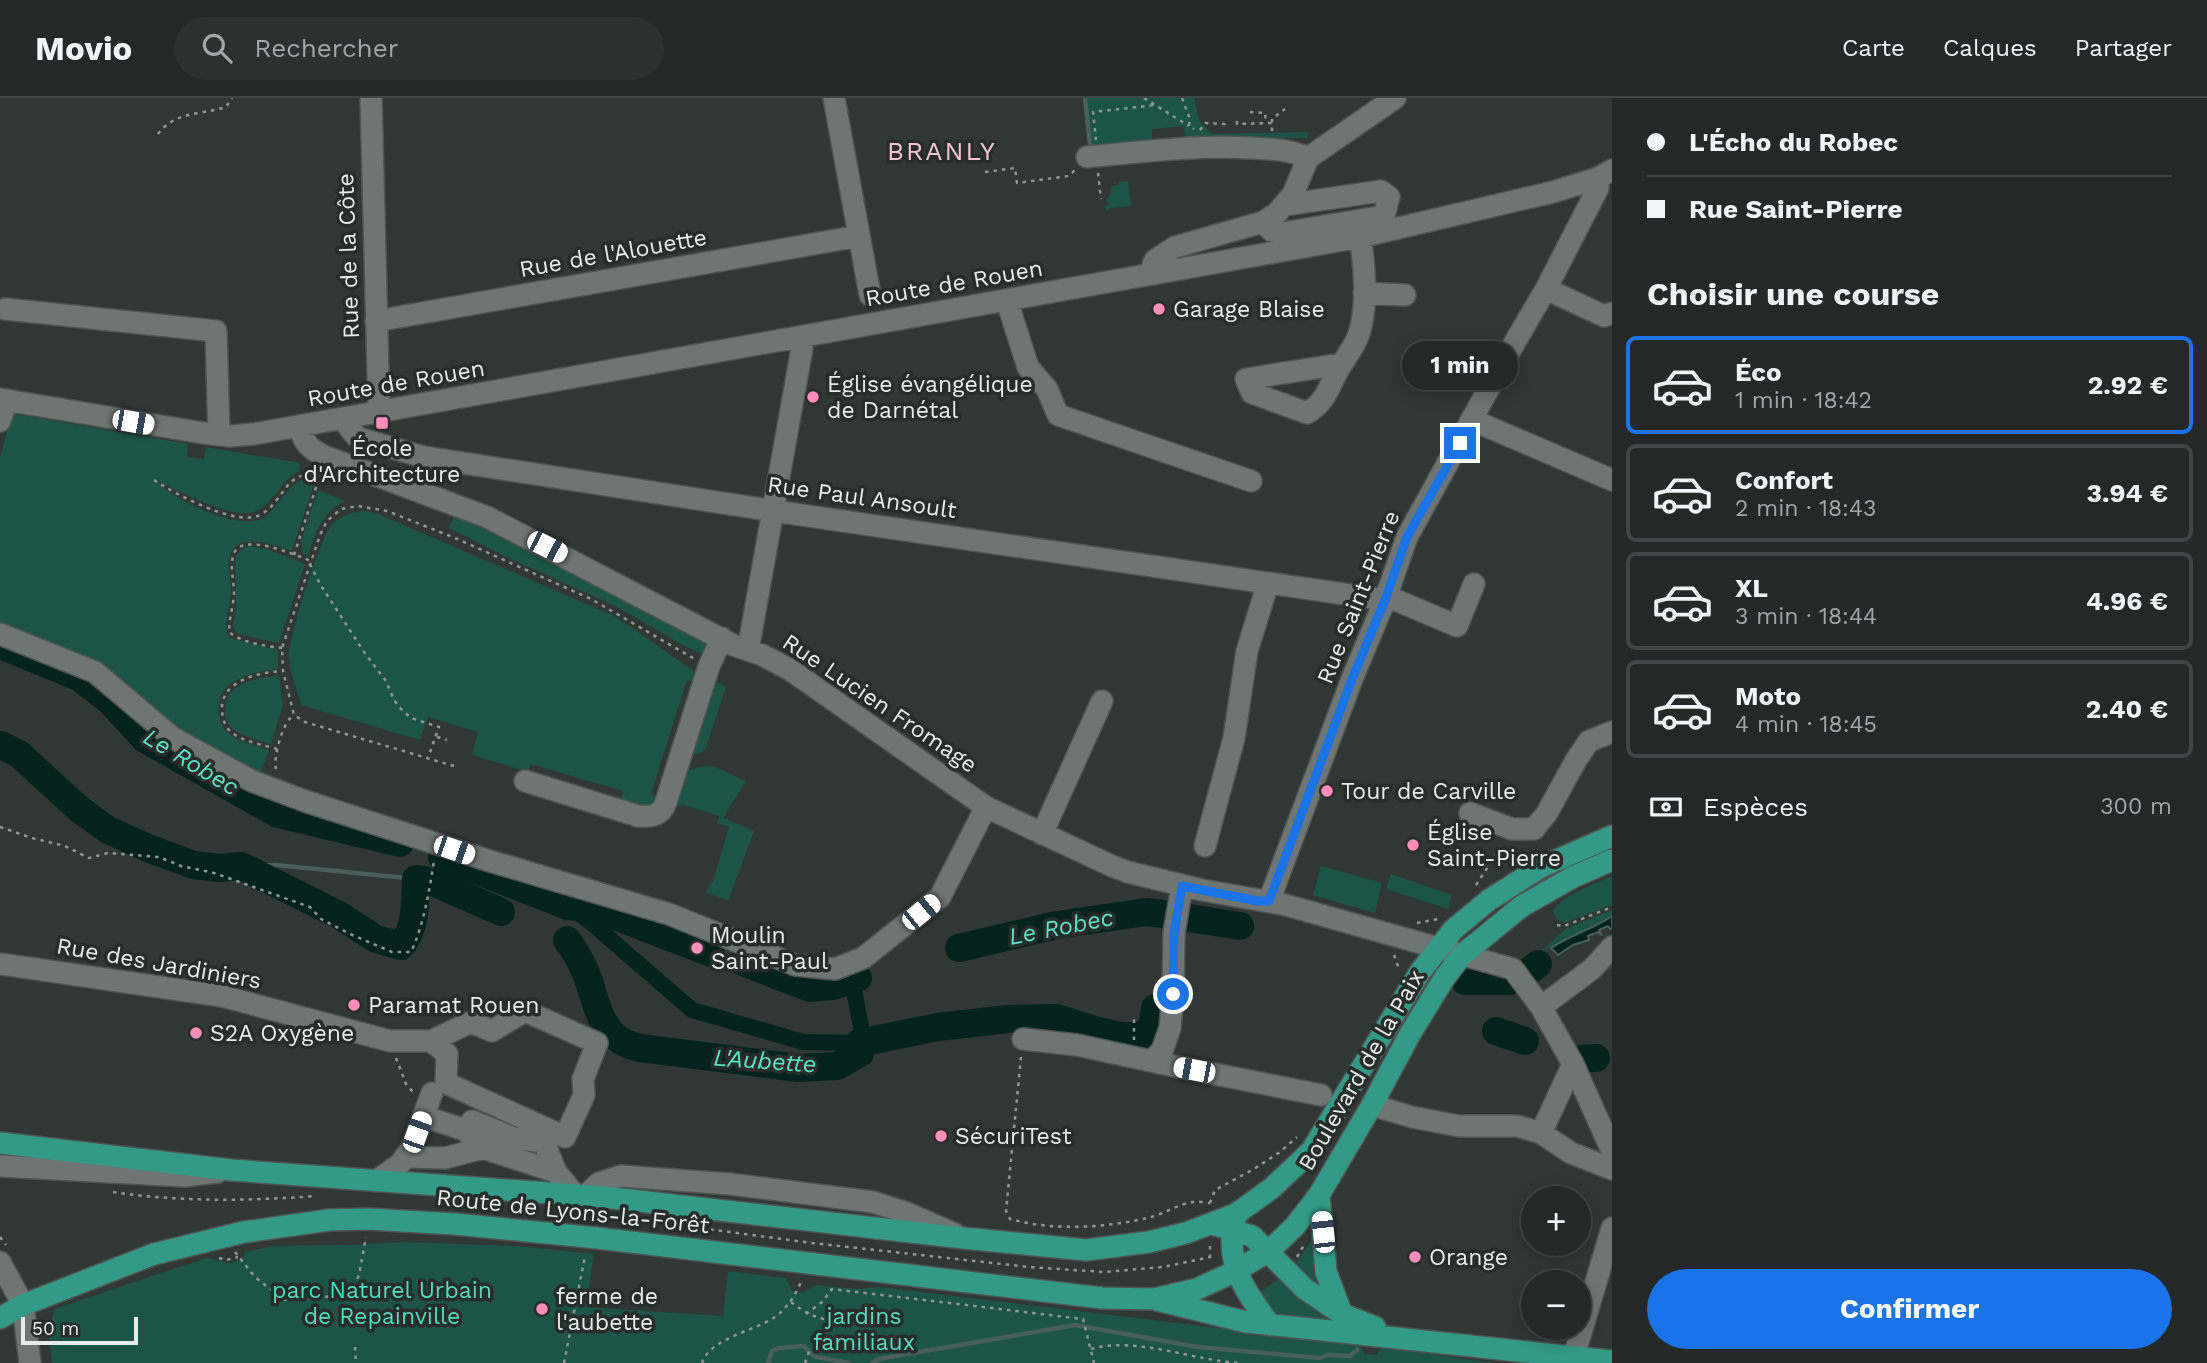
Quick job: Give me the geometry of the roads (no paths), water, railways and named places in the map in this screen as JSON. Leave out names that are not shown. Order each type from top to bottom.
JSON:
[{"type":"main road","name":"Boulevard de la Paix","points":[[1223,1217],[1272,1188],[1312,1150],[1420,972],[1453,930],[1499,894],[1541,867],[1612,836]]},
{"type":"main road","name":"Boulevard de la Paix","points":[[1154,1299],[1197,1289],[1236,1271],[1269,1251],[1295,1226],[1319,1195],[1410,1034],[1445,977],[1462,955],[1522,906],[1573,877],[1612,860]]},
{"type":"main road","name":"Route de Lyons-la-Forêt","points":[[0,1143],[231,1170],[580,1195],[1086,1250],[1149,1242],[1223,1217]]},
{"type":"main road","points":[[1319,1195],[1326,1272],[1342,1314]]},
{"type":"main road","points":[[1223,1217],[1252,1236],[1305,1289],[1342,1314],[1400,1337]]},
{"type":"main road","points":[[1223,1217],[1236,1271],[1247,1294],[1270,1325]]},
{"type":"main road","name":"Route de Lyons-la-Forêt","points":[[0,1318],[23,1305],[154,1254],[226,1237],[330,1220],[368,1219],[494,1228],[1102,1298],[1154,1299]]},
{"type":"main road","points":[[1154,1299],[1270,1325],[1400,1337],[1505,1356],[1574,1356],[1612,1361]]},
{"type":"street","name":"Rue de la Côte","points":[[371,98],[379,412]]},
{"type":"street","points":[[834,98],[870,295]]},
{"type":"street","points":[[1154,274],[1155,260],[1175,247],[1263,222],[1277,214],[1293,194],[1308,158],[1395,98]]},
{"type":"street","points":[[1093,151],[1201,147],[1272,149],[1298,153],[1308,158]]},
{"type":"street","name":"Route de Rouen","points":[[3,399],[219,436],[241,436],[1360,237],[1553,192],[1605,174]]},
{"type":"street","name":"Rue Saint-Pierre","points":[[1269,901],[1407,537],[1546,289],[1605,174]]},
{"type":"street","points":[[1263,222],[1272,232],[1283,233],[1384,216],[1389,197],[1381,191],[1285,205]]},
{"type":"street","name":"Rue de l'Alouette","points":[[376,321],[859,236]]},
{"type":"street","points":[[1341,364],[1356,341],[1363,310],[1364,260],[1360,237]]},
{"type":"street","points":[[1546,289],[1604,316],[1612,313]]},
{"type":"street","points":[[1364,293],[1405,295]]},
{"type":"street","points":[[1007,301],[1028,367],[1047,389],[1058,415],[1251,481]]},
{"type":"street","points":[[5,309],[216,331],[219,436]]},
{"type":"street","points":[[748,650],[804,337]]},
{"type":"street","points":[[0,421],[3,399]]},
{"type":"street","name":"Rue Paul Ansoult","points":[[345,419],[358,438],[424,457],[774,511],[1386,598],[1457,626],[1474,584]]},
{"type":"street","points":[[1472,420],[1612,480]]},
{"type":"street","name":"Rue Lucien Fromage","points":[[300,427],[302,437],[323,467],[487,517],[722,638],[789,669],[986,807],[1042,834],[1128,872],[1182,886],[1269,901],[1513,969],[1541,1007],[1573,1064],[1612,1151]]},
{"type":"street","points":[[1205,846],[1234,738],[1247,651],[1268,583]]},
{"type":"street","points":[[0,634],[95,672],[173,737],[252,781],[436,844],[669,914],[795,965],[835,969],[863,958],[940,897],[986,807]]},
{"type":"street","points":[[525,781],[638,816],[654,816],[660,812],[666,802],[709,666],[722,638]]},
{"type":"street","points":[[1042,834],[1102,701]]},
{"type":"street","points":[[1471,813],[1512,829],[1534,829],[1547,813],[1589,741],[1612,732]]},
{"type":"street","points":[[1150,1061],[1162,1051],[1170,1028],[1174,933],[1182,886]]},
{"type":"street","points":[[1541,1007],[1592,969],[1612,947]]},
{"type":"street","name":"Rue des Jardiniers","points":[[0,964],[222,996],[390,1041],[431,1041]]},
{"type":"street","points":[[524,1011],[597,1043],[583,1079],[584,1096],[565,1137],[446,1083],[447,1054],[431,1041],[471,1021],[492,1031],[524,1011]]},
{"type":"street","points":[[1023,1038],[1077,1045],[1321,1095]]},
{"type":"street","points":[[1541,1133],[1573,1064]]},
{"type":"street","points":[[376,1181],[400,1164],[411,1149],[427,1104],[465,1130],[484,1149],[556,1172]]},
{"type":"street","points":[[1372,1105],[1447,1124],[1517,1126],[1541,1133],[1571,1153],[1612,1169]]},
{"type":"street","points":[[465,1130],[472,1121],[514,1138],[544,1143],[556,1172],[580,1195]]},
{"type":"street","points":[[405,1157],[446,1158],[484,1149]]},
{"type":"street","name":"Route de Lyons-la-Forêt","points":[[0,1166],[184,1177],[231,1170]]},
{"type":"street","points":[[1574,1356],[1612,1228]]},
{"type":"street","points":[[0,1262],[23,1305],[30,1363]]},
{"type":"waterway","points":[[1085,98],[1090,145]]},
{"type":"waterway","name":"Le Robec","points":[[0,645],[79,677],[111,702],[145,739],[278,814],[400,843]]},
{"type":"waterway","name":"L'Aubette","points":[[1,745],[19,754],[79,809],[108,830],[194,865],[220,868],[241,866],[339,915],[376,939],[401,946],[413,923],[416,879],[424,880]]},
{"type":"waterway","name":"Le Robec","points":[[442,857],[568,906],[594,908],[711,953]]},
{"type":"waterway","name":"L'Aubette","points":[[241,866],[276,865],[416,879]]},
{"type":"waterway","name":"L'Aubette","points":[[435,883],[501,912]]},
{"type":"waterway","points":[[568,906],[588,920],[692,1010],[803,1042],[859,1043]]},
{"type":"waterway","name":"Le Robec","points":[[959,948],[1057,925],[1146,912],[1164,914]]},
{"type":"waterway","name":"Le Robec","points":[[1189,918],[1240,926]]},
{"type":"waterway","name":"L'Aubette","points":[[567,940],[584,969],[605,1024],[624,1043],[640,1048],[798,1068],[837,1066],[860,1053],[859,1043],[938,1027],[1008,1019],[1057,1018],[1121,1036],[1142,1036],[1152,1027],[1155,1008]]},
{"type":"waterway","name":"Le Robec","points":[[743,962],[810,988],[832,986],[858,978]]},
{"type":"waterway","name":"Le Robec","points":[[1529,971],[1538,964]]},
{"type":"waterway","points":[[852,980],[864,1042]]},
{"type":"waterway","name":"Le Robec","points":[[1465,981],[1510,981]]},
{"type":"waterway","name":"L'Aubette","points":[[1496,1031],[1525,1041]]},
{"type":"waterway","name":"L'Aubette","points":[[1582,1059],[1596,1058]]},
{"type":"waterway","points":[[872,1363],[879,1359],[1075,1325],[1198,1347],[1320,1358],[1328,1355],[1350,1356],[1357,1350]]},
{"type":"waterway","points":[[768,1363],[772,1351],[804,1346],[817,1357],[849,1363]]},
{"type":"place","name":"Garage Blaise","points":[[1159,309]]},
{"type":"place","name":"Église évangélique de Darnétal","points":[[813,397]]},
{"type":"place","name":"École d'Architecture","points":[[382,423]]},
{"type":"place","name":"Tour de Carville","points":[[1327,791]]},
{"type":"place","name":"Église Saint-Pierre","points":[[1413,845]]},
{"type":"place","name":"Moulin Saint-Paul","points":[[697,948]]},
{"type":"place","name":"Paramat Rouen","points":[[354,1005]]},
{"type":"place","name":"S2A Oxygène","points":[[196,1033]]},
{"type":"place","name":"SécuriTest","points":[[941,1136]]},
{"type":"place","name":"Orange","points":[[1415,1257]]},
{"type":"place","name":"ferme de l'aubette","points":[[542,1309]]},
{"type":"district","name":"BRANLY","points":[[942,151]]},
{"type":"park label","name":"parc Naturel Urbain de Repainville","points":[[382,1303]]},
{"type":"park label","name":"jardins familiaux","points":[[864,1329]]}]
